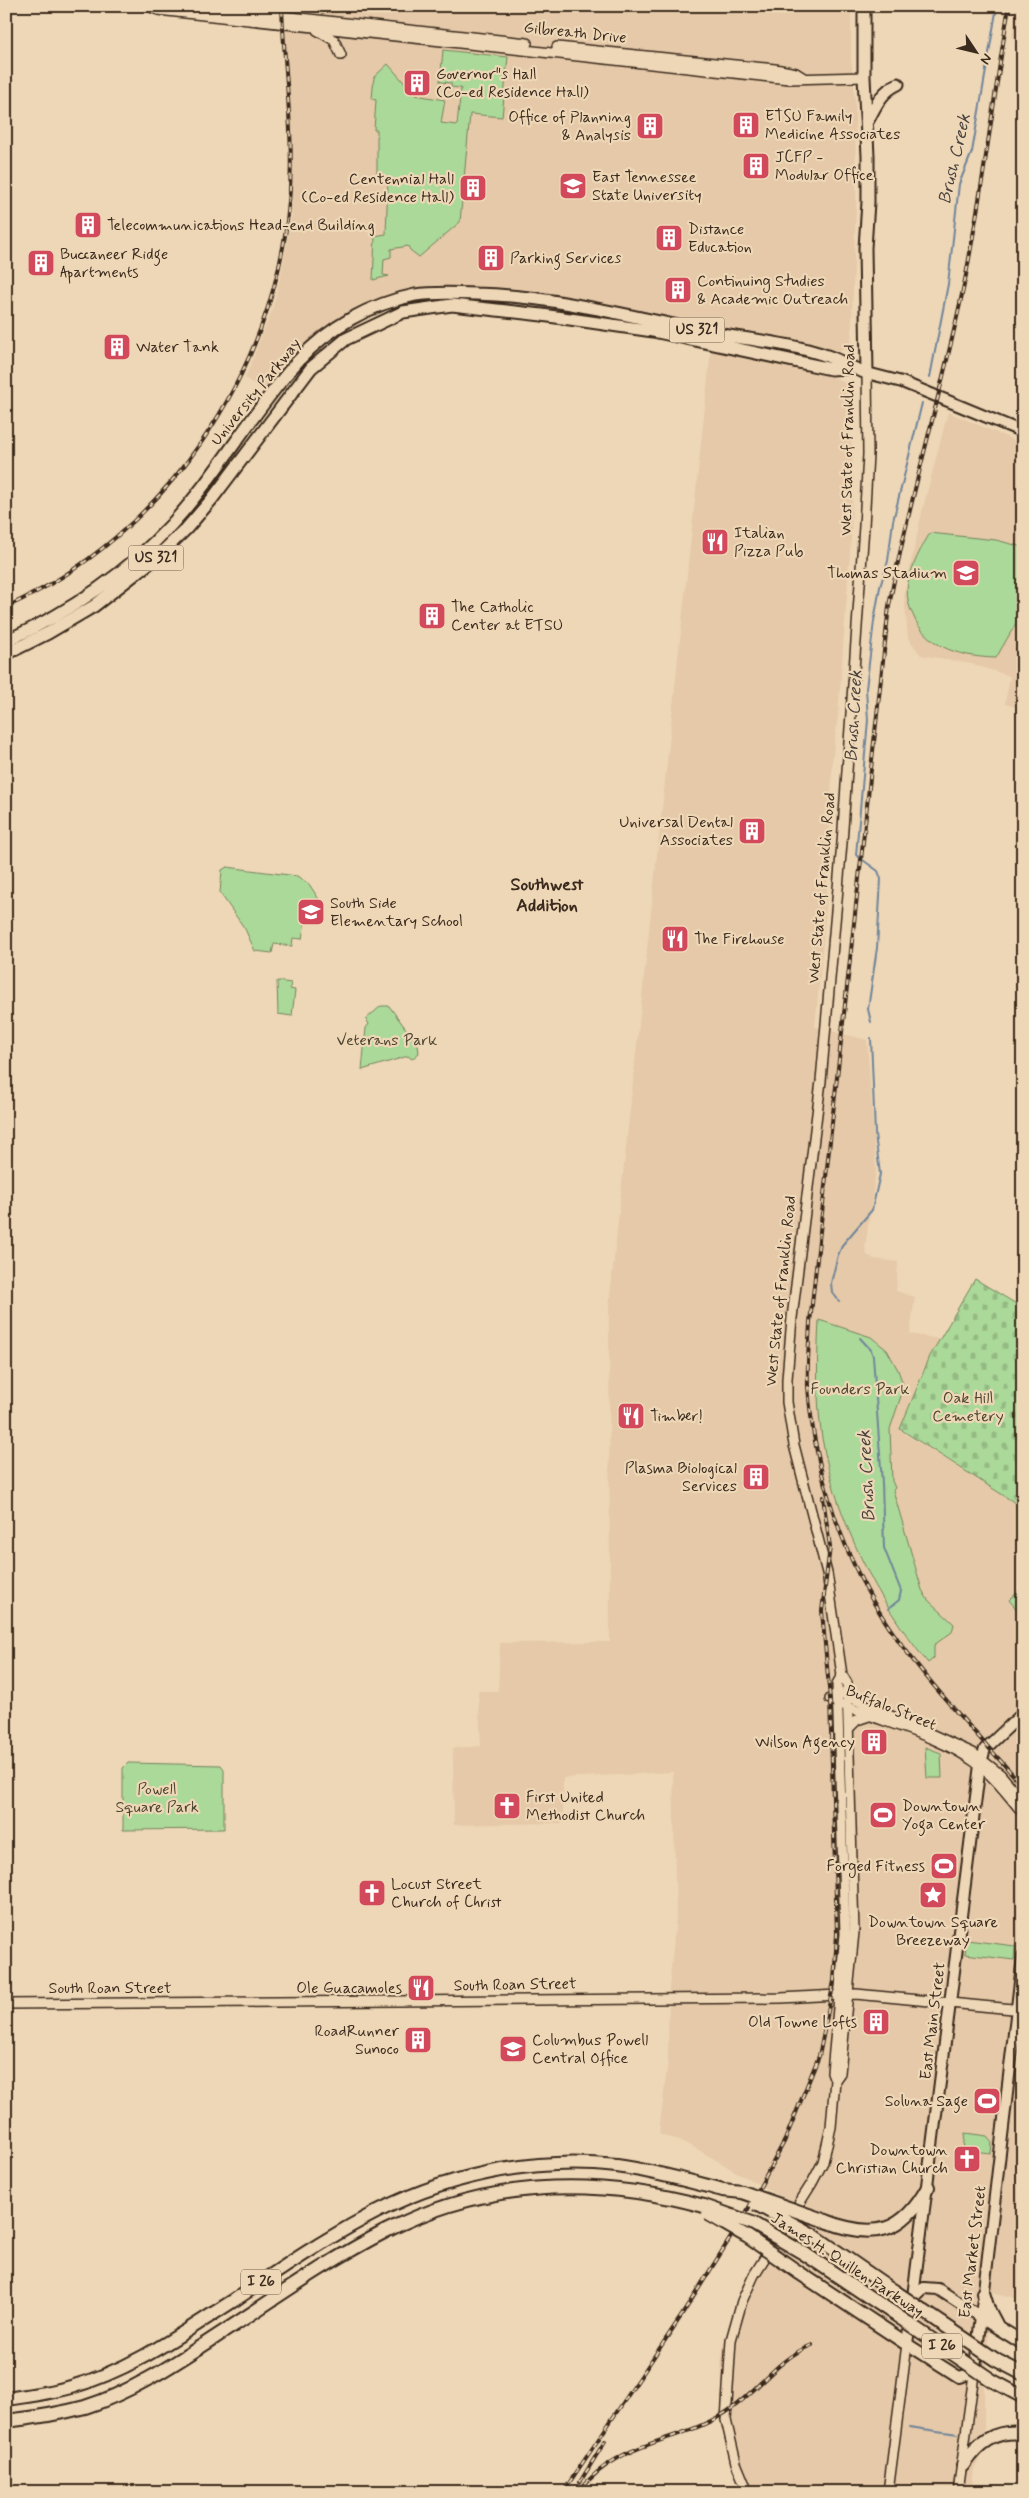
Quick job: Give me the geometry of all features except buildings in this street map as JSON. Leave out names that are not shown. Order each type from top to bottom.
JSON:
[{"type":"highway","name":"West State of Franklin Road","points":[[864,6],[864,77],[868,120],[868,202],[865,248],[867,373]]},
{"type":"highway","points":[[868,120],[881,96],[889,87],[898,84]]},
{"type":"highway","points":[[438,306],[439,293]]},
{"type":"highway","name":"University Parkway","points":[[6,641],[70,608],[123,570],[171,526],[298,361],[338,326],[354,316],[401,298],[439,293],[508,295],[543,300],[790,347],[831,357],[849,368],[867,373]]},
{"type":"highway","points":[[542,315],[543,300]]},
{"type":"highway","name":"University Parkway","points":[[6,654],[69,621],[125,584],[186,529],[235,469],[310,368],[346,339],[403,312],[438,306],[475,307],[542,315],[653,331],[832,369],[849,368]]},
{"type":"highway","points":[[338,326],[346,339]]},
{"type":"highway","points":[[223,460],[235,469]]},
{"type":"highway","name":"James H. Quillen Parkway","points":[[6,2399],[72,2386],[123,2367],[180,2335],[330,2237],[365,2217],[415,2194],[447,2184],[517,2168],[574,2165],[616,2166],[662,2173],[718,2189],[767,2209],[813,2235],[996,2360],[1023,2374]]},
{"type":"highway","name":"I 26","points":[[6,2421],[58,2413],[111,2397],[166,2368],[337,2257],[388,2230],[443,2207],[511,2191],[572,2186],[618,2188],[678,2199],[705,2210]]},
{"type":"highway","points":[[718,2189],[742,2192],[852,2230],[882,2229],[898,2222],[912,2212],[928,2187]]},
{"type":"highway","points":[[705,2210],[907,2344]]},
{"type":"highway","name":"James H. Quillen Parkway","points":[[705,2210],[752,2223],[805,2254],[993,2381],[1023,2397]]},
{"type":"highway","points":[[983,2293],[992,2317],[1001,2329]]},
{"type":"highway","points":[[981,2317],[1023,2343]]},
{"type":"highway","points":[[963,2465],[975,2448],[991,2437],[1007,2432],[1023,2432]]},
{"type":"main road","points":[[148,6],[158,10],[311,27],[342,26]]},
{"type":"main road","points":[[192,6],[342,26]]},
{"type":"main road","name":"Gilbreath Drive","points":[[342,26],[789,79],[864,77]]},
{"type":"main road","points":[[311,27],[334,40],[341,55]]},
{"type":"main road","name":"University Parkway","points":[[867,373],[902,382],[1023,432]]},
{"type":"main road","name":"West State of Franklin Road","points":[[844,1995],[854,1932],[847,1683],[842,1675],[827,1573],[793,1438],[787,1402],[787,1379],[792,1318],[822,1072],[843,825],[868,454],[867,373]]},
{"type":"main road","name":"West State of Franklin Road","points":[[748,2492],[736,2462],[726,2420],[731,2340],[742,2301],[754,2275],[821,2166],[830,2137],[835,2080],[840,2073],[845,1922],[837,1684],[842,1675]]},
{"type":"main road","name":"Buffalo Street","points":[[838,1692],[954,1743],[1000,1774],[1023,1802]]},
{"type":"main road","name":"Buffalo Street","points":[[838,1703],[872,1715],[980,1762],[1023,1812]]},
{"type":"main road","points":[[980,1762],[984,1751],[991,1742],[1023,1713]]},
{"type":"main road","points":[[849,1728],[857,1720],[872,1715]]},
{"type":"main road","name":"East Main Street","points":[[888,2492],[928,2187],[980,1762]]},
{"type":"main road","name":"East Market Street","points":[[958,2492],[963,2465],[983,2293],[1020,2010],[1023,1956]]},
{"type":"main road","name":"South Roan Street","points":[[6,2004],[844,1995],[1020,2010]]},
{"type":"main road","points":[[913,2298],[924,2288],[935,2288],[981,2317]]},
{"type":"main road","points":[[907,2344],[956,2376],[966,2375],[975,2367]]},
{"type":"shaded area","name":"East Tennessee State University","points":[[283,6],[851,6],[851,58],[855,99],[856,202],[851,346],[840,351],[822,349],[631,312],[454,287],[419,291],[332,331],[271,396],[245,378],[272,310],[282,270],[292,214]]},
{"type":"shaded area","points":[[1016,6],[1023,6],[1023,39],[1012,38]]},
{"type":"shaded area","points":[[711,350],[755,361],[757,358],[791,366],[838,379],[848,385],[847,414],[853,453],[851,538],[838,716],[832,761],[831,815],[827,850],[827,896],[815,1027],[867,1040],[876,1170],[865,1248],[867,1255],[874,1259],[898,1262],[896,1291],[915,1297],[910,1334],[940,1339],[921,1374],[900,1429],[1023,1508],[1023,2300],[992,2292],[984,2388],[984,2450],[974,2470],[971,2492],[745,2492],[726,2435],[721,2364],[724,2342],[740,2288],[791,2203],[688,2144],[659,2134],[668,2060],[669,1989],[676,1917],[673,1772],[563,1778],[563,1823],[454,1825],[453,1748],[481,1746],[478,1691],[498,1691],[500,1643],[610,1642],[609,1306]]},
{"type":"shaded area","name":"Thomas Stadium","points":[[948,412],[1023,444],[1023,709],[1005,704],[1010,676],[972,664],[921,655],[908,638],[904,595],[923,508]]},
{"type":"green space","points":[[443,50],[508,57],[502,117],[470,114],[460,222],[419,257],[408,246],[391,249],[391,257],[384,259],[383,275],[389,276],[373,280],[375,236],[386,234],[388,180],[377,180],[377,130],[374,130],[376,100],[372,99],[374,77],[388,64],[415,95],[445,100],[441,123],[457,125],[461,88],[451,87],[451,83],[440,82]]},
{"type":"green space","points":[[930,533],[996,540],[1023,547],[1023,611],[996,658],[971,656],[947,649],[927,636],[919,627],[908,599],[908,582],[917,557]]},
{"type":"green space","points":[[227,867],[297,876],[309,884],[320,901],[314,909],[307,908],[302,939],[293,938],[292,946],[274,944],[272,953],[255,951],[245,929],[220,893],[222,870]]},
{"type":"green space","points":[[277,981],[291,983],[290,989],[295,990],[292,1016],[278,1014]]},
{"type":"green space","name":"Veterans Park","points":[[381,1006],[389,1006],[418,1045],[419,1053],[412,1059],[408,1056],[362,1070],[366,1028],[369,1024],[366,1019]]},
{"type":"green space","name":"Oak Hill Cemetery","points":[[975,1279],[1023,1308],[1023,1508],[900,1429],[930,1356]]},
{"type":"green space","name":"Founders Park","points":[[819,1320],[871,1337],[887,1350],[898,1370],[904,1387],[890,1429],[892,1481],[895,1488],[893,1490],[922,1590],[928,1600],[954,1624],[952,1632],[934,1645],[934,1658],[928,1663],[891,1613],[875,1585],[848,1528],[837,1498],[828,1468],[820,1423],[818,1379]]},
{"type":"green space","points":[[1020,1590],[1023,1593],[1023,1607],[1018,1611],[1009,1600]]},
{"type":"green space","points":[[925,1747],[941,1753],[942,1778],[927,1778]]},
{"type":"green space","name":"Powell Square Park","points":[[128,1763],[221,1765],[224,1769],[224,1829],[123,1830],[123,1768]]},
{"type":"green space","points":[[967,1940],[1015,1946],[1014,1960],[965,1954]]},
{"type":"green space","points":[[965,2133],[987,2136],[992,2142],[991,2153],[963,2150]]},
{"type":"waterway","name":"Brush Creek","points":[[930,377],[948,284],[959,184],[972,152],[997,6]]},
{"type":"waterway","name":"Brush Creek","points":[[871,1022],[868,1009],[877,948],[881,879],[878,871],[856,855],[868,720],[866,689],[880,587],[888,561],[893,521],[922,403]]},
{"type":"waterway","name":"Brush Creek","points":[[839,1301],[832,1292],[831,1283],[838,1255],[843,1244],[872,1210],[880,1174],[875,1134],[871,1038]]},
{"type":"waterway","name":"Brush Creek","points":[[860,1338],[871,1350],[873,1356],[882,1483],[884,1548],[901,1591],[899,1600],[888,1609]]},
{"type":"waterway","points":[[909,2427],[958,2434]]},
{"type":"railway","points":[[6,607],[63,576],[115,538],[161,493],[202,442],[235,386],[261,327],[279,265],[289,202],[291,153],[282,6]]},
{"type":"railway","points":[[1009,6],[966,275],[948,358],[897,564],[889,606],[810,1322],[808,1386],[811,1418],[824,1482],[845,1544],[874,1603],[891,1630],[922,1671],[1023,1786]]},
{"type":"railway","points":[[563,2492],[682,2315],[746,2213],[785,2140],[819,2056],[834,1981],[837,1934],[830,1699],[822,1611],[830,1547],[823,1497]]},
{"type":"railway","points":[[578,2492],[594,2475],[630,2452],[706,2423],[725,2413],[747,2396],[777,2367],[799,2351],[812,2345]]},
{"type":"railway","points":[[580,2482],[605,2441]]},
{"type":"place","name":"Governor\"s Hall (Co-ed Residence Hall)","points":[[417,83]]},
{"type":"place","name":"ETSU Family Medicine Associates","points":[[746,125]]},
{"type":"place","name":"Office of Planning & Analysis","points":[[650,126]]},
{"type":"place","name":"JCFP - Modular Office","points":[[756,166]]},
{"type":"place","name":"East Tennessee State University","points":[[573,186]]},
{"type":"place","name":"Centennial Hall (Co-ed Residence Hall)","points":[[473,188]]},
{"type":"place","name":"Telecommunications Head-end Building","points":[[88,225]]},
{"type":"place","name":"Distance Education","points":[[669,238]]},
{"type":"place","name":"Parking Services","points":[[491,258]]},
{"type":"place","name":"Buccaneer Ridge Apartments","points":[[41,263]]},
{"type":"place","name":"Continuing Studies & Academic Outreach","points":[[678,290]]},
{"type":"place","name":"Water Tank","points":[[117,347]]},
{"type":"place","name":"Italian Pizza Pub","points":[[715,542]]},
{"type":"place","name":"Thomas Stadium","points":[[966,573]]},
{"type":"place","name":"The Catholic Center at ETSU","points":[[432,616]]},
{"type":"place","name":"Universal Dental Associates","points":[[752,831]]},
{"type":"place","name":"South Side Elementary School","points":[[311,912]]},
{"type":"place","name":"The Firehouse","points":[[675,939]]},
{"type":"place","name":"Timber!","points":[[631,1416]]},
{"type":"place","name":"Plasma Biological Services","points":[[756,1477]]},
{"type":"place","name":"Wilson Agency","points":[[874,1742]]},
{"type":"place","name":"First United Methodist Church","points":[[507,1806]]},
{"type":"place","name":"Downtown Yoga Center","points":[[883,1815]]},
{"type":"place","name":"Forged Fitness","points":[[944,1866]]},
{"type":"place","name":"Locust Street Church of Christ","points":[[372,1893]]},
{"type":"place","name":"Downtown Square Breezeway","points":[[933,1895]]},
{"type":"place","name":"Ole Guacamoles","points":[[421,1988]]},
{"type":"place","name":"Old Towne Lofts","points":[[876,2022]]},
{"type":"place","name":"RoadRunner Sunoco","points":[[418,2040]]},
{"type":"place","name":"Columbus Powell Central Office","points":[[513,2049]]},
{"type":"place","name":"Soluna Sage","points":[[987,2101]]},
{"type":"place","name":"Downtown Christian Church","points":[[967,2159]]},
{"type":"district","name":"Southwest Addition","points":[[547,895]]}]
